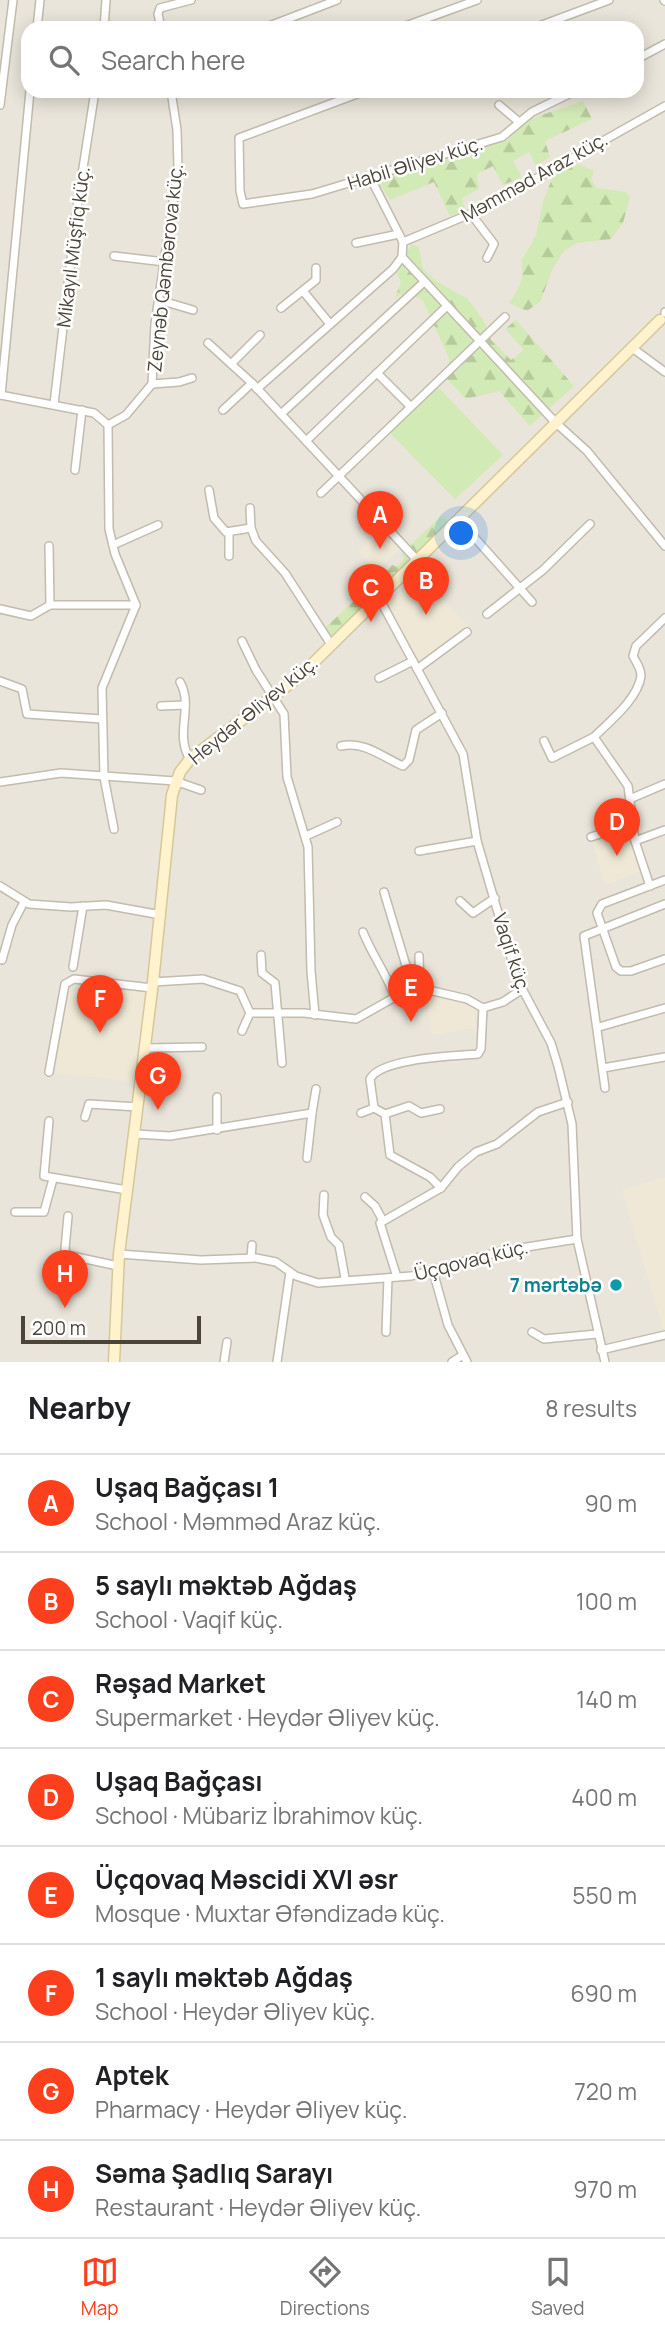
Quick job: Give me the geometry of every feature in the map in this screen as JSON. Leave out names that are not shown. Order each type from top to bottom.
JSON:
[{"type":"main road","name":"Heydər Əliyev küç.","points":[[114,1362],[119,1254],[176,781],[190,759],[275,697],[332,646],[664,316]]},
{"type":"street","points":[[0,106],[13,0]]},
{"type":"street","points":[[38,21],[40,0]]},
{"type":"street","points":[[104,21],[106,0]]},
{"type":"street","points":[[160,21],[160,8],[191,0]]},
{"type":"street","points":[[282,21],[337,0]]},
{"type":"street","points":[[419,21],[477,0]]},
{"type":"street","points":[[553,21],[609,0]]},
{"type":"street","points":[[644,55],[665,44]]},
{"type":"street","points":[[29,98],[0,395],[82,410],[101,416],[108,425],[109,529],[136,605],[104,678],[104,777],[114,829]]},
{"type":"street","name":"Mikayıl Müşfiq küç.","points":[[54,404],[78,200],[94,98]]},
{"type":"street","name":"Zeynəb Qəmbərova küç.","points":[[108,425],[126,415],[152,384],[159,300],[178,168],[172,98]]},
{"type":"street","name":"Habil Əliyev küç.","points":[[346,98],[239,138],[240,191],[243,204],[312,194],[502,137],[531,112],[560,98]]},
{"type":"street","points":[[499,105],[519,122]]},
{"type":"street","name":"Məmməd Araz küç.","points":[[356,243],[401,238],[471,214],[665,106]]},
{"type":"street","points":[[370,177],[401,238],[402,257],[423,284],[617,484],[665,546]]},
{"type":"street","points":[[471,214],[494,244],[487,258]]},
{"type":"street","points":[[114,256],[165,262]]},
{"type":"street","points":[[223,410],[330,324],[393,269],[402,257]]},
{"type":"street","points":[[281,308],[316,280],[316,268]]},
{"type":"street","points":[[281,415],[423,284]]},
{"type":"street","points":[[303,291],[330,324]]},
{"type":"street","points":[[159,300],[193,310]]},
{"type":"street","points":[[306,441],[446,307]]},
{"type":"street","points":[[321,493],[505,317]]},
{"type":"street","points":[[231,364],[260,335]]},
{"type":"street","points":[[208,343],[255,386],[417,560]]},
{"type":"street","points":[[631,347],[665,372]]},
{"type":"street","points":[[377,373],[410,406]]},
{"type":"street","points":[[152,384],[179,383],[192,378]]},
{"type":"street","points":[[75,470],[82,410]]},
{"type":"street","points":[[209,490],[214,518],[229,534],[229,556]]},
{"type":"street","points":[[250,508],[251,528],[256,541],[285,573],[332,646]]},
{"type":"street","points":[[458,519],[532,602]]},
{"type":"street","points":[[487,614],[522,588],[590,524]]},
{"type":"street","points":[[113,545],[158,525]]},
{"type":"street","points":[[229,534],[251,528]]},
{"type":"street","points":[[49,545],[50,605]]},
{"type":"street","name":"Vaqif küç.","points":[[379,598],[442,713],[468,770],[477,841],[522,990],[551,1044],[568,1102],[573,1140],[577,1239],[605,1362]]},
{"type":"street","points":[[0,609],[31,616],[50,605],[136,605]]},
{"type":"street","points":[[544,741],[552,758],[594,737],[626,703],[639,682],[640,668],[633,656],[636,646],[665,618]]},
{"type":"street","points":[[379,678],[415,665],[467,632]]},
{"type":"street","points":[[242,642],[275,697],[285,721],[285,765],[290,794],[306,836],[310,971],[315,1015]]},
{"type":"street","points":[[0,681],[22,689],[27,714],[102,719]]},
{"type":"street","points":[[180,682],[184,690],[185,705],[183,740],[190,759]]},
{"type":"street","points":[[161,706],[185,705]]},
{"type":"street","points":[[341,746],[351,744],[370,749],[403,766],[409,760],[416,730],[442,713]]},
{"type":"street","points":[[594,737],[620,772],[632,798],[635,841],[650,886]]},
{"type":"street","points":[[0,782],[61,773],[176,781],[201,790]]},
{"type":"street","points":[[632,798],[665,784]]},
{"type":"street","points":[[306,836],[337,822]]},
{"type":"street","points":[[591,837],[633,823]]},
{"type":"street","points":[[635,841],[665,830]]},
{"type":"street","points":[[419,851],[477,841]]},
{"type":"street","points":[[665,880],[597,908],[602,929],[621,971],[631,971],[665,958]]},
{"type":"street","points":[[0,886],[24,902],[60,907],[106,905],[161,915]]},
{"type":"street","points":[[384,892],[416,989]]},
{"type":"street","points":[[460,901],[473,914],[495,898]]},
{"type":"street","points":[[2,960],[12,925],[24,902]]},
{"type":"street","points":[[605,1088],[599,1027],[584,942],[587,934],[665,904]]},
{"type":"street","points":[[73,967],[83,906]]},
{"type":"street","points":[[363,932],[377,965],[390,982],[395,998]]},
{"type":"street","points":[[261,956],[262,973],[275,983],[280,1013],[279,1047],[282,1063]]},
{"type":"street","points":[[416,989],[419,956]]},
{"type":"street","points":[[50,1072],[65,984],[74,979],[153,985],[210,980],[240,991],[250,1013],[242,1031]]},
{"type":"street","points":[[250,1013],[356,1018],[416,989],[467,999],[483,1008],[503,1002],[522,990]]},
{"type":"street","points":[[374,1108],[370,1079],[375,1072],[413,1061],[480,1052],[483,1008]]},
{"type":"street","points":[[599,1027],[665,1008]]},
{"type":"street","points":[[145,1048],[202,1047]]},
{"type":"street","points":[[603,1068],[665,1057]]},
{"type":"street","points":[[307,1158],[316,1089]]},
{"type":"street","points":[[217,1097],[217,1130]]},
{"type":"street","points":[[397,1277],[390,1250],[379,1228],[383,1221],[441,1188],[458,1167],[476,1152],[497,1144],[538,1112],[568,1102]]},
{"type":"street","points":[[85,1117],[89,1104],[138,1107]]},
{"type":"street","points":[[361,1113],[374,1108],[385,1114],[409,1106],[421,1113],[440,1109]]},
{"type":"street","points":[[135,1134],[170,1136],[312,1113]]},
{"type":"street","points":[[385,1114],[390,1156],[430,1177],[441,1188]]},
{"type":"street","points":[[49,1121],[43,1172],[46,1179],[127,1189]]},
{"type":"street","points":[[15,1212],[44,1212],[52,1180]]},
{"type":"street","points":[[324,1195],[323,1215],[331,1237],[339,1245],[345,1278]]},
{"type":"street","points":[[365,1197],[376,1206],[383,1221]]},
{"type":"street","points":[[68,1216],[65,1249],[67,1255],[118,1266]]},
{"type":"street","name":"Üçqovaq küç.","points":[[119,1254],[201,1261],[251,1258],[276,1262],[311,1282],[397,1277],[433,1271],[502,1251],[577,1239]]},
{"type":"street","points":[[251,1258],[252,1245]]},
{"type":"street","points":[[433,1271],[448,1325],[465,1359],[452,1362]]},
{"type":"street","points":[[277,1362],[290,1272]]},
{"type":"street","points":[[386,1332],[388,1278]]},
{"type":"street","points":[[532,1332],[544,1339],[597,1334]]},
{"type":"street","points":[[601,1350],[665,1335]]},
{"type":"street","points":[[224,1362],[227,1342]]},
{"type":"shaded area","points":[[0,0],[665,0],[665,1362],[0,1362]]},
{"type":"shaded area","points":[[383,528],[402,548],[376,571],[358,551]]},
{"type":"shaded area","points":[[420,574],[468,626],[420,663],[387,605]]},
{"type":"shaded area","points":[[628,828],[642,871],[605,885],[592,841]]},
{"type":"shaded area","points":[[93,985],[146,991],[135,1082],[56,1073],[65,991],[91,994]]},
{"type":"shaded area","points":[[426,994],[475,1008],[475,1028],[432,1035]]},
{"type":"shaded area","points":[[665,1177],[665,1332],[664,1332],[622,1190]]},
{"type":"green space","points":[[583,101],[592,119],[545,141],[550,157],[536,166],[529,152],[513,161],[522,177],[503,185],[493,166],[477,174],[479,189],[462,198],[465,210],[450,216],[434,182],[390,200],[377,179],[508,140],[527,120]]},
{"type":"green space","points":[[579,164],[594,171],[591,180],[597,188],[626,192],[630,197],[623,223],[611,239],[577,243],[563,252],[551,272],[541,301],[527,311],[509,303],[520,283],[521,261],[536,236],[543,201],[554,174]]},
{"type":"green space","points":[[411,244],[419,247],[423,269],[436,281],[468,299],[484,321],[491,340],[511,360],[524,350],[505,329],[516,320],[574,386],[530,426],[499,391],[466,399],[447,379],[449,359],[423,301],[408,291],[395,298],[401,282],[397,274]]},
{"type":"green space","points":[[438,387],[503,455],[455,499],[390,433]]},
{"type":"green space","points":[[441,516],[450,523],[333,640],[325,628],[392,565],[397,567],[404,559],[401,554]]},
{"type":"place","name":"Uşaq Bağçası 1","points":[[380,549]]},
{"type":"place","name":"5 saylı məktəb Ağdaş","points":[[426,615]]},
{"type":"place","name":"Rəşad Market","points":[[371,622]]},
{"type":"place","name":"Uşaq Bağçası","points":[[617,856]]},
{"type":"place","name":"Üçqovaq Məscidi XVI əsr","points":[[411,1022]]},
{"type":"place","name":"1 saylı məktəb Ağdaş","points":[[100,1033]]},
{"type":"place","name":"Aptek","points":[[158,1110]]},
{"type":"place","name":"7 mərtəbə","points":[[616,1285]]},
{"type":"place","name":"Səma Şadlıq Sarayı","points":[[65,1308]]}]
